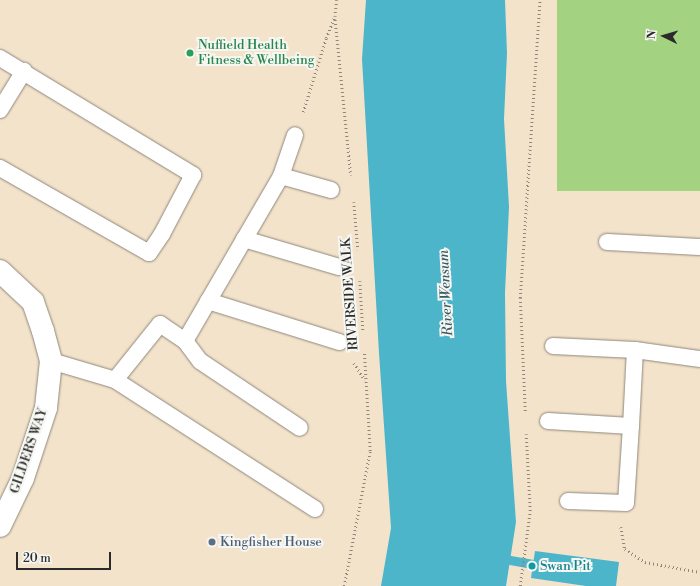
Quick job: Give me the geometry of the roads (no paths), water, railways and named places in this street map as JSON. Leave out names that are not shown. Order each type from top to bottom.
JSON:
[{"type":"street","name":"GILDERS WAY","points":[[0,271],[33,302],[51,361],[46,408],[23,478],[0,526]]},
{"type":"lane","points":[[0,58],[24,71],[194,175],[162,234],[149,253],[0,168]]},
{"type":"lane","points":[[0,110],[24,71]]},
{"type":"lane","points":[[185,341],[281,176],[295,136]]},
{"type":"lane","points":[[281,176],[331,190]]},
{"type":"lane","points":[[244,239],[339,267]]},
{"type":"lane","points":[[607,242],[700,247]]},
{"type":"lane","points":[[208,301],[340,342]]},
{"type":"lane","points":[[115,380],[160,324],[185,341],[200,362],[300,428]]},
{"type":"lane","points":[[553,346],[635,350],[700,359]]},
{"type":"lane","points":[[568,501],[626,503],[635,350]]},
{"type":"lane","points":[[51,361],[115,380],[315,509]]},
{"type":"lane","points":[[548,421],[631,426]]},
{"type":"water","name":"River Wensum","points":[[366,0],[505,0],[507,53],[504,119],[509,207],[505,293],[506,381],[516,522],[506,586],[381,586],[391,528],[362,59]]},
{"type":"water","name":"Swan Pit","points":[[535,551],[619,562],[616,586],[586,586],[531,578]]},
{"type":"waterway","points":[[510,560],[533,564]]},
{"type":"place","name":"Nuffield Health Fitness & Wellbeing","points":[[190,53]]},
{"type":"place","name":"Kingfisher House","points":[[212,542]]},
{"type":"place","name":"Swan Pit","points":[[532,566]]}]
